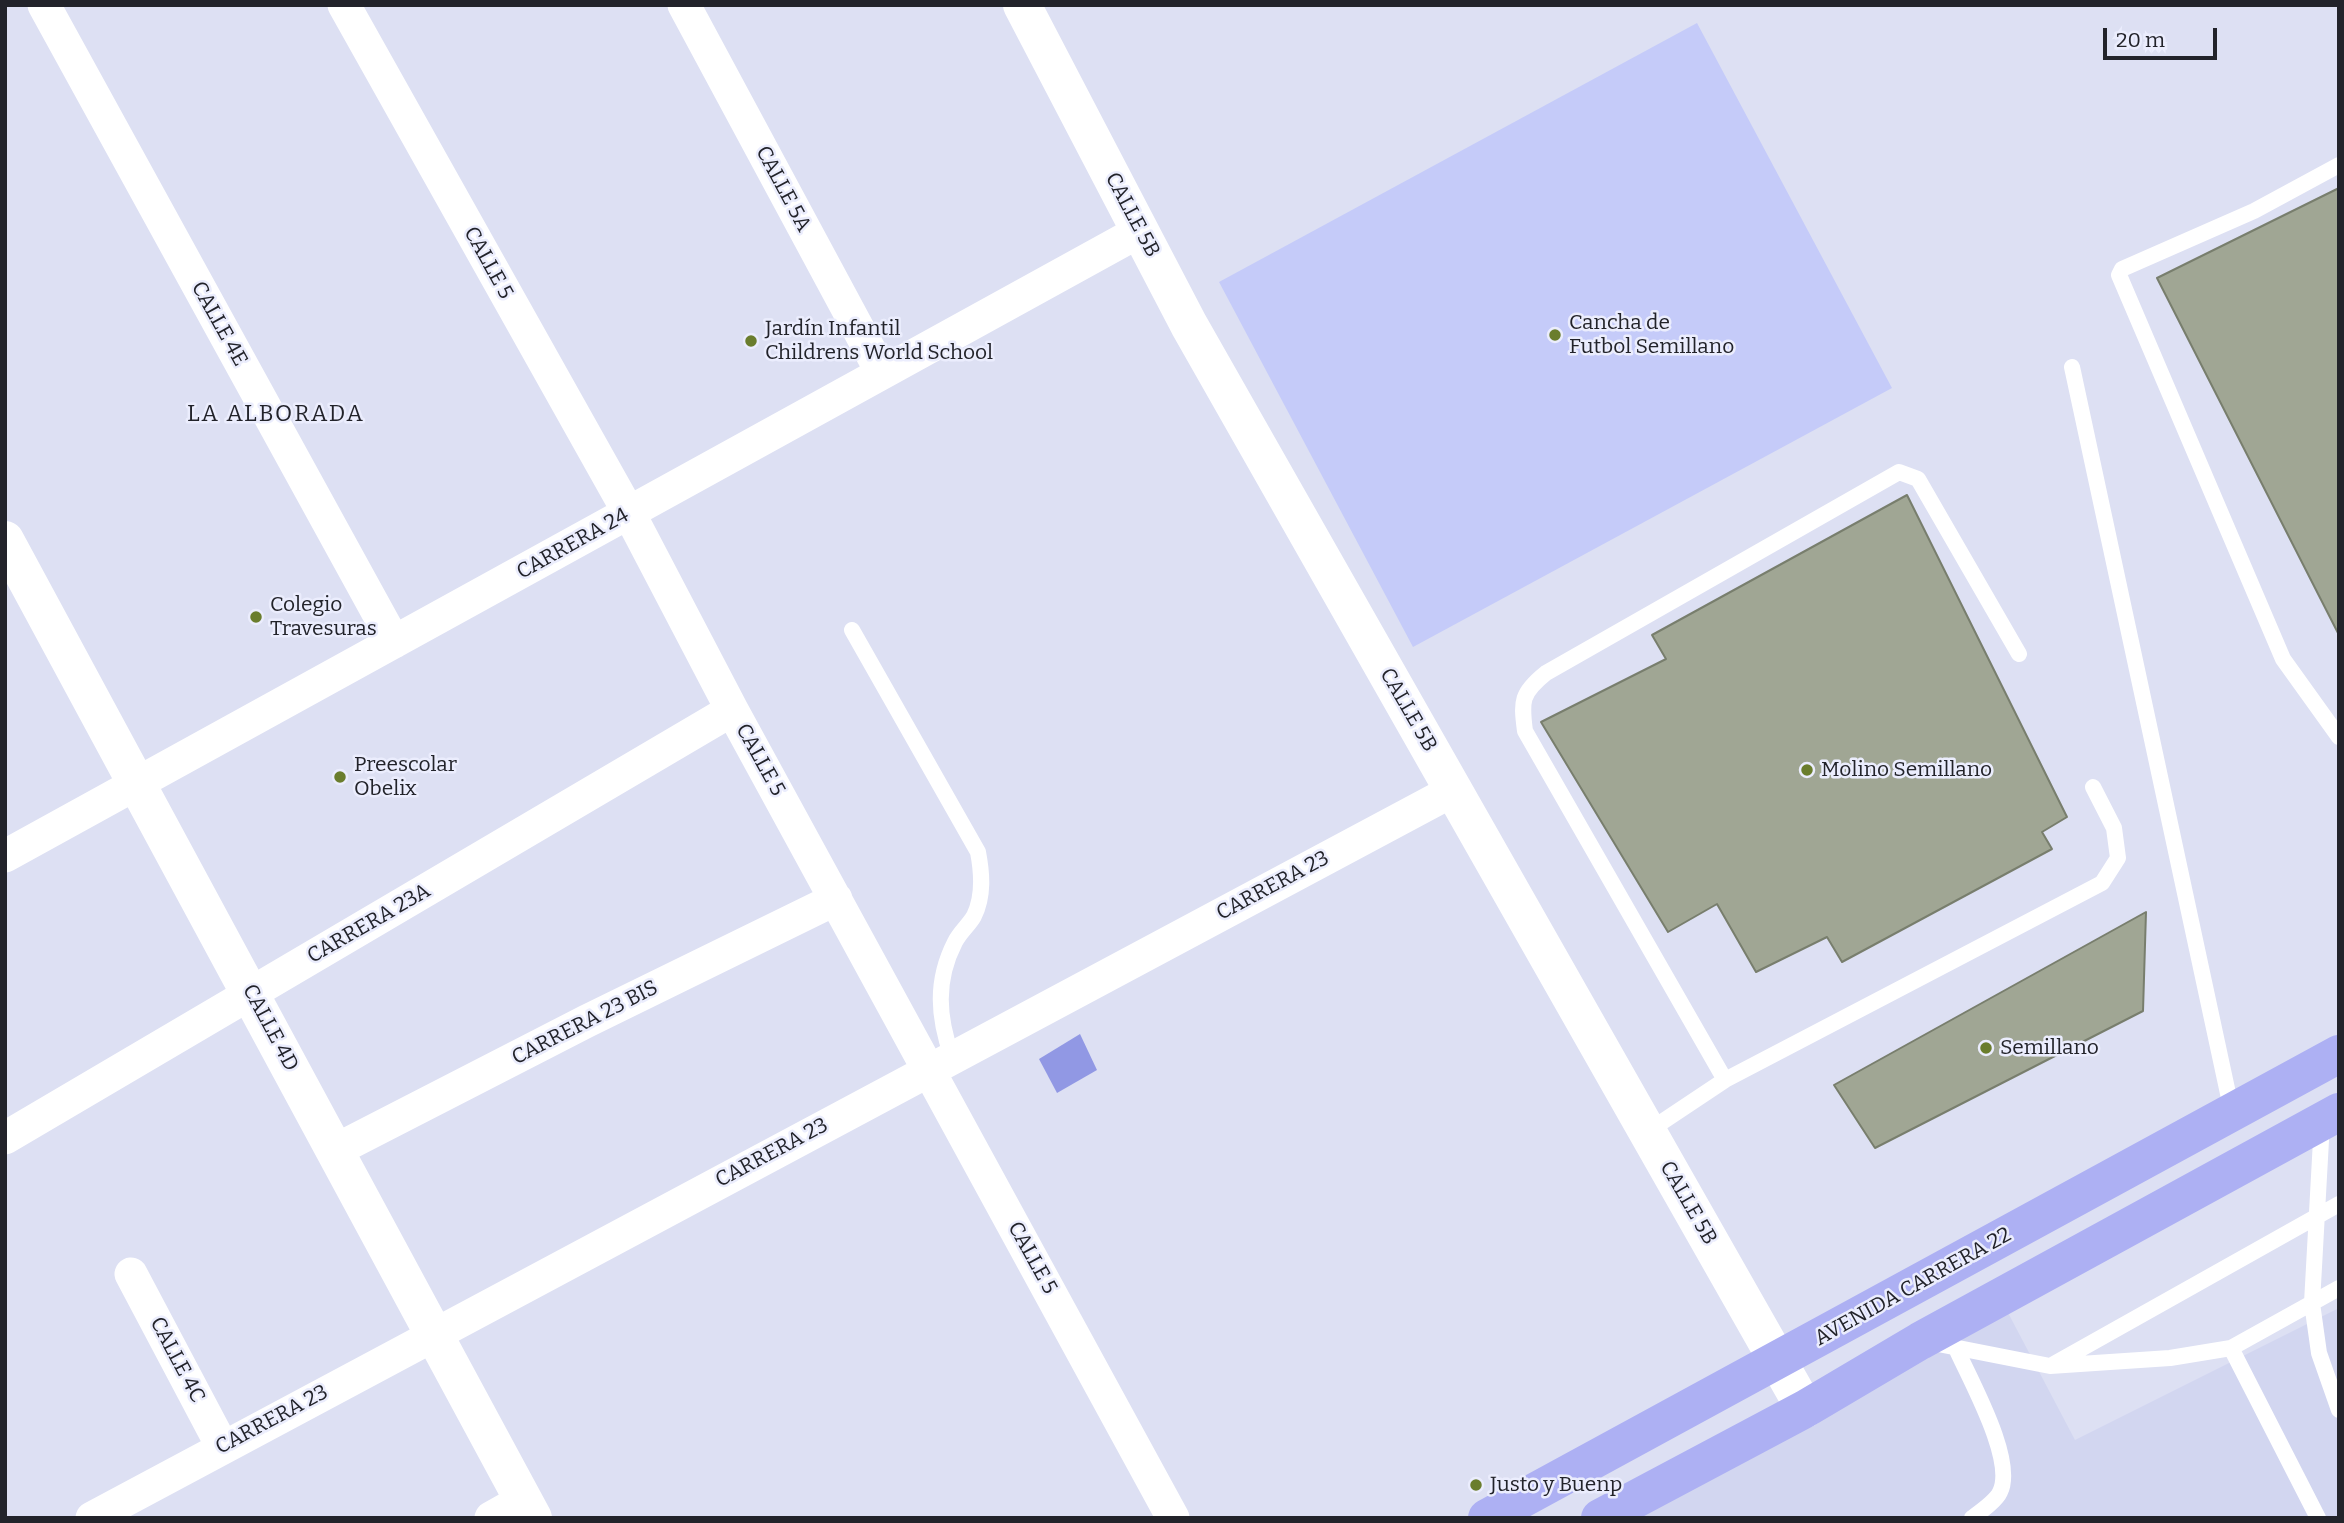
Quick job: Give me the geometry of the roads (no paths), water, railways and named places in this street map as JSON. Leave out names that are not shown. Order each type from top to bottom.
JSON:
[{"type":"main road","name":"AVENIDA CARRERA 22","points":[[1487,1518],[2339,1054]]},
{"type":"main road","points":[[1600,1518],[1805,1409],[1938,1343],[2330,1116]]},
{"type":"street","name":"CALLE 4E","points":[[44,5],[394,642]]},
{"type":"street","name":"CALLE 5","points":[[344,5],[629,513],[732,710],[836,899],[940,1063],[1173,1518]]},
{"type":"street","name":"CALLE 5A","points":[[684,5],[882,373]]},
{"type":"street","name":"CALLE 5B","points":[[1022,5],[1189,325],[1805,1409]]},
{"type":"street","name":"CARRERA 24","points":[[5,856],[1140,231]]},
{"type":"street","name":"CALLE 4D","points":[[5,540],[434,1333],[515,1512]]},
{"type":"street","name":"CARRERA 23A","points":[[5,1138],[732,710]]},
{"type":"street","name":"CARRERA 23","points":[[92,1518],[222,1446],[1454,790]]},
{"type":"street","name":"CARRERA 23 BIS","points":[[336,1150],[587,1021],[836,899]]},
{"type":"street","name":"CALLE 4C","points":[[131,1274],[222,1446]]},
{"type":"lane","points":[[2339,165],[2254,211],[2122,269],[2119,275],[2283,659],[2339,737]]},
{"type":"lane","points":[[2072,367],[2232,1112]]},
{"type":"lane","points":[[1725,1080],[1525,731],[1522,705],[1528,687],[1546,673],[1899,472],[1918,479],[2019,654]]},
{"type":"lane","points":[[852,630],[978,852],[983,879],[975,915],[956,940],[946,963],[939,995],[942,1029],[940,1063]]},
{"type":"lane","points":[[1647,1132],[1725,1080],[2102,883],[2118,858],[2114,828],[2094,787]]},
{"type":"lane","points":[[2330,1116],[2316,1217],[2312,1303],[2319,1353],[2339,1410]]},
{"type":"lane","points":[[2050,1366],[2339,1205]]},
{"type":"lane","points":[[1938,1343],[2050,1366],[2170,1358],[2231,1348],[2339,1288]]},
{"type":"lane","points":[[1938,1343],[2000,1450],[2004,1470],[2000,1493],[1972,1518]]},
{"type":"lane","points":[[2231,1348],[2318,1518]]},
{"type":"water","points":[[1080,1034],[1097,1070],[1057,1093],[1039,1059]]},
{"type":"place","name":"Cancha de Futbol Semillano","points":[[1555,335]]},
{"type":"place","name":"Jardín Infantil Childrens World School","points":[[751,341]]},
{"type":"place","name":"Colegio Travesuras","points":[[256,617]]},
{"type":"place","name":"Molino Semillano","points":[[1807,770]]},
{"type":"place","name":"Preescolar Obelix","points":[[340,777]]},
{"type":"place","name":"Semillano","points":[[1986,1048]]},
{"type":"place","name":"Justo y Buenp","points":[[1476,1485]]},
{"type":"district","name":"LA ALBORADA","points":[[276,415]]}]
